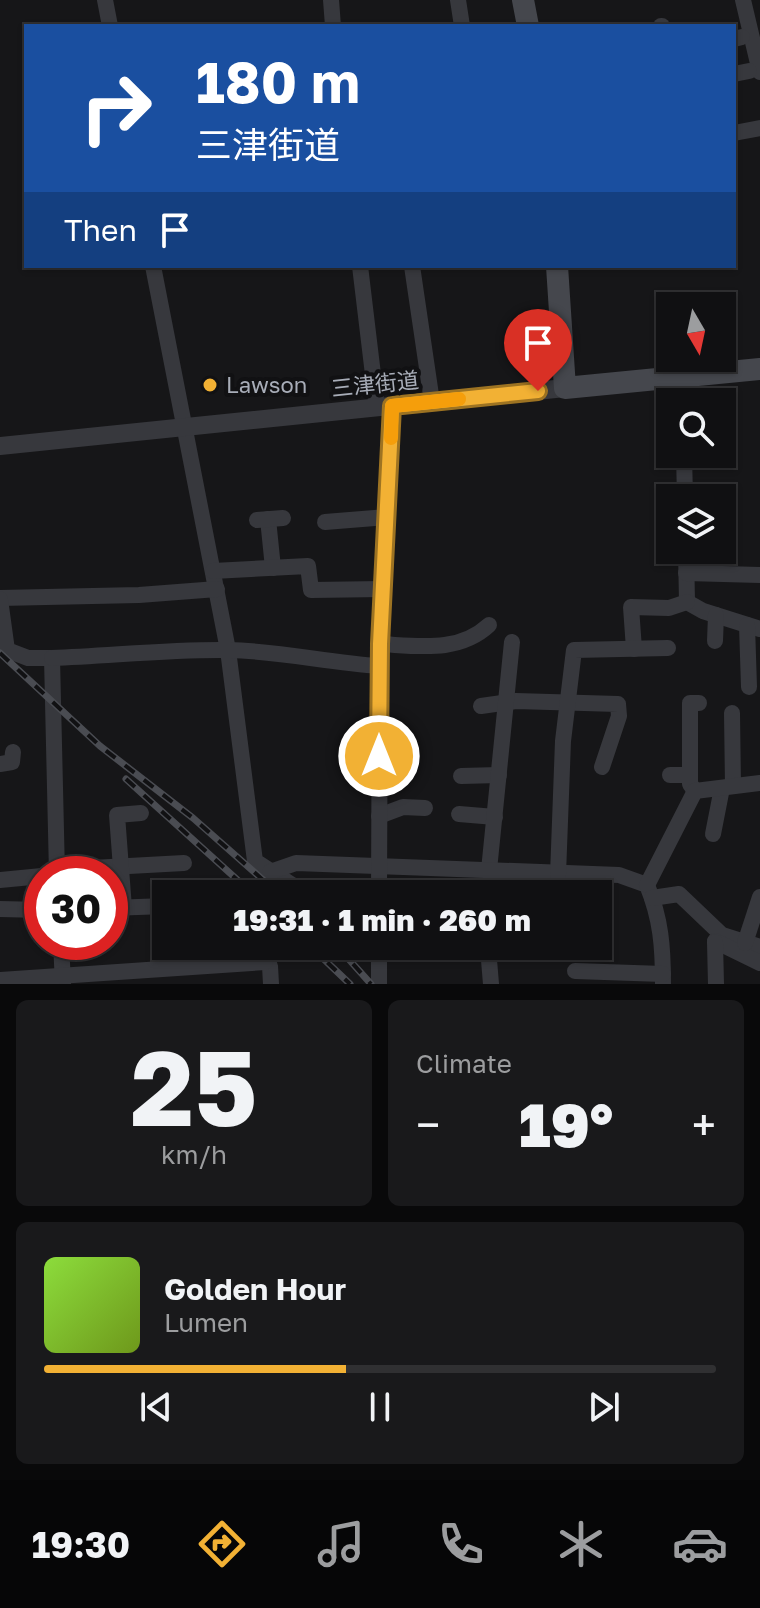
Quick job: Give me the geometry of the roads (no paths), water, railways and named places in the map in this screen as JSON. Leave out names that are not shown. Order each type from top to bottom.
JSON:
[{"type":"main road","points":[[523,0],[528,24]]},
{"type":"main road","points":[[557,268],[565,388],[760,369]]},
{"type":"street","points":[[105,0],[110,24]]},
{"type":"street","points":[[331,0],[333,24]]},
{"type":"street","points":[[458,0],[462,24]]},
{"type":"street","points":[[743,0],[748,72]]},
{"type":"street","points":[[736,133],[760,128]]},
{"type":"street","points":[[153,268],[228,650],[255,861],[283,880]]},
{"type":"street","points":[[360,268],[385,407],[387,517],[380,644],[379,880]]},
{"type":"street","points":[[412,268],[432,402]]},
{"type":"street","points":[[683,376],[683,388]]},
{"type":"street","name":"三津街道","points":[[0,446],[565,388]]},
{"type":"street","points":[[325,522],[387,517]]},
{"type":"street","points":[[269,519],[273,568]]},
{"type":"street","points":[[686,564],[687,602]]},
{"type":"street","points":[[213,571],[308,566],[311,590],[383,589]]},
{"type":"street","points":[[686,573],[760,575]]},
{"type":"street","points":[[217,589],[139,595],[0,598],[7,650],[28,658],[228,650],[313,656],[326,663],[380,666]]},
{"type":"street","points":[[634,649],[631,607],[669,608],[687,602],[754,627],[749,687]]},
{"type":"street","points":[[715,641],[716,615]]},
{"type":"street","points":[[380,644],[452,644],[470,639],[489,625]]},
{"type":"street","points":[[489,870],[512,642]]},
{"type":"street","points":[[558,875],[567,703],[574,650],[668,648]]},
{"type":"street","points":[[52,658],[59,856]]},
{"type":"street","points":[[481,706],[505,703],[618,704],[619,716],[602,767]]},
{"type":"street","points":[[575,971],[663,979],[661,926],[650,891],[692,783],[690,703],[699,703]]},
{"type":"street","points":[[713,834],[728,787],[732,713]]},
{"type":"street","points":[[0,764],[12,762],[13,752]]},
{"type":"street","points":[[461,776],[499,775]]},
{"type":"street","points":[[670,775],[692,783],[728,787],[760,783]]},
{"type":"street","points":[[379,816],[403,807],[425,808]]},
{"type":"street","points":[[121,856],[117,815],[141,813]]},
{"type":"street","points":[[459,814],[495,817]]},
{"type":"street","points":[[128,867],[184,863]]},
{"type":"street","points":[[270,872],[296,863],[619,875],[650,891],[679,894],[722,935],[753,945],[760,897]]},
{"type":"street","points":[[0,880],[24,878]]},
{"type":"street","points":[[128,908],[152,907]]},
{"type":"street","points":[[0,909],[24,910]]},
{"type":"street","points":[[696,922],[715,942],[760,963]]},
{"type":"street","points":[[715,942],[716,984]]},
{"type":"street","points":[[62,960],[63,981]]},
{"type":"street","points":[[0,980],[63,981],[219,960]]},
{"type":"street","points":[[267,960],[271,984]]},
{"type":"street","points":[[379,960],[379,984]]},
{"type":"street","points":[[490,960],[491,984]]},
{"type":"railway","points":[[0,653],[100,746],[193,818],[263,880]]},
{"type":"railway","points":[[126,779],[238,880]]},
{"type":"railway","points":[[325,960],[350,984]]},
{"type":"railway","points":[[350,960],[371,984]]},
{"type":"place","name":"Lawson","points":[[210,385]]}]
